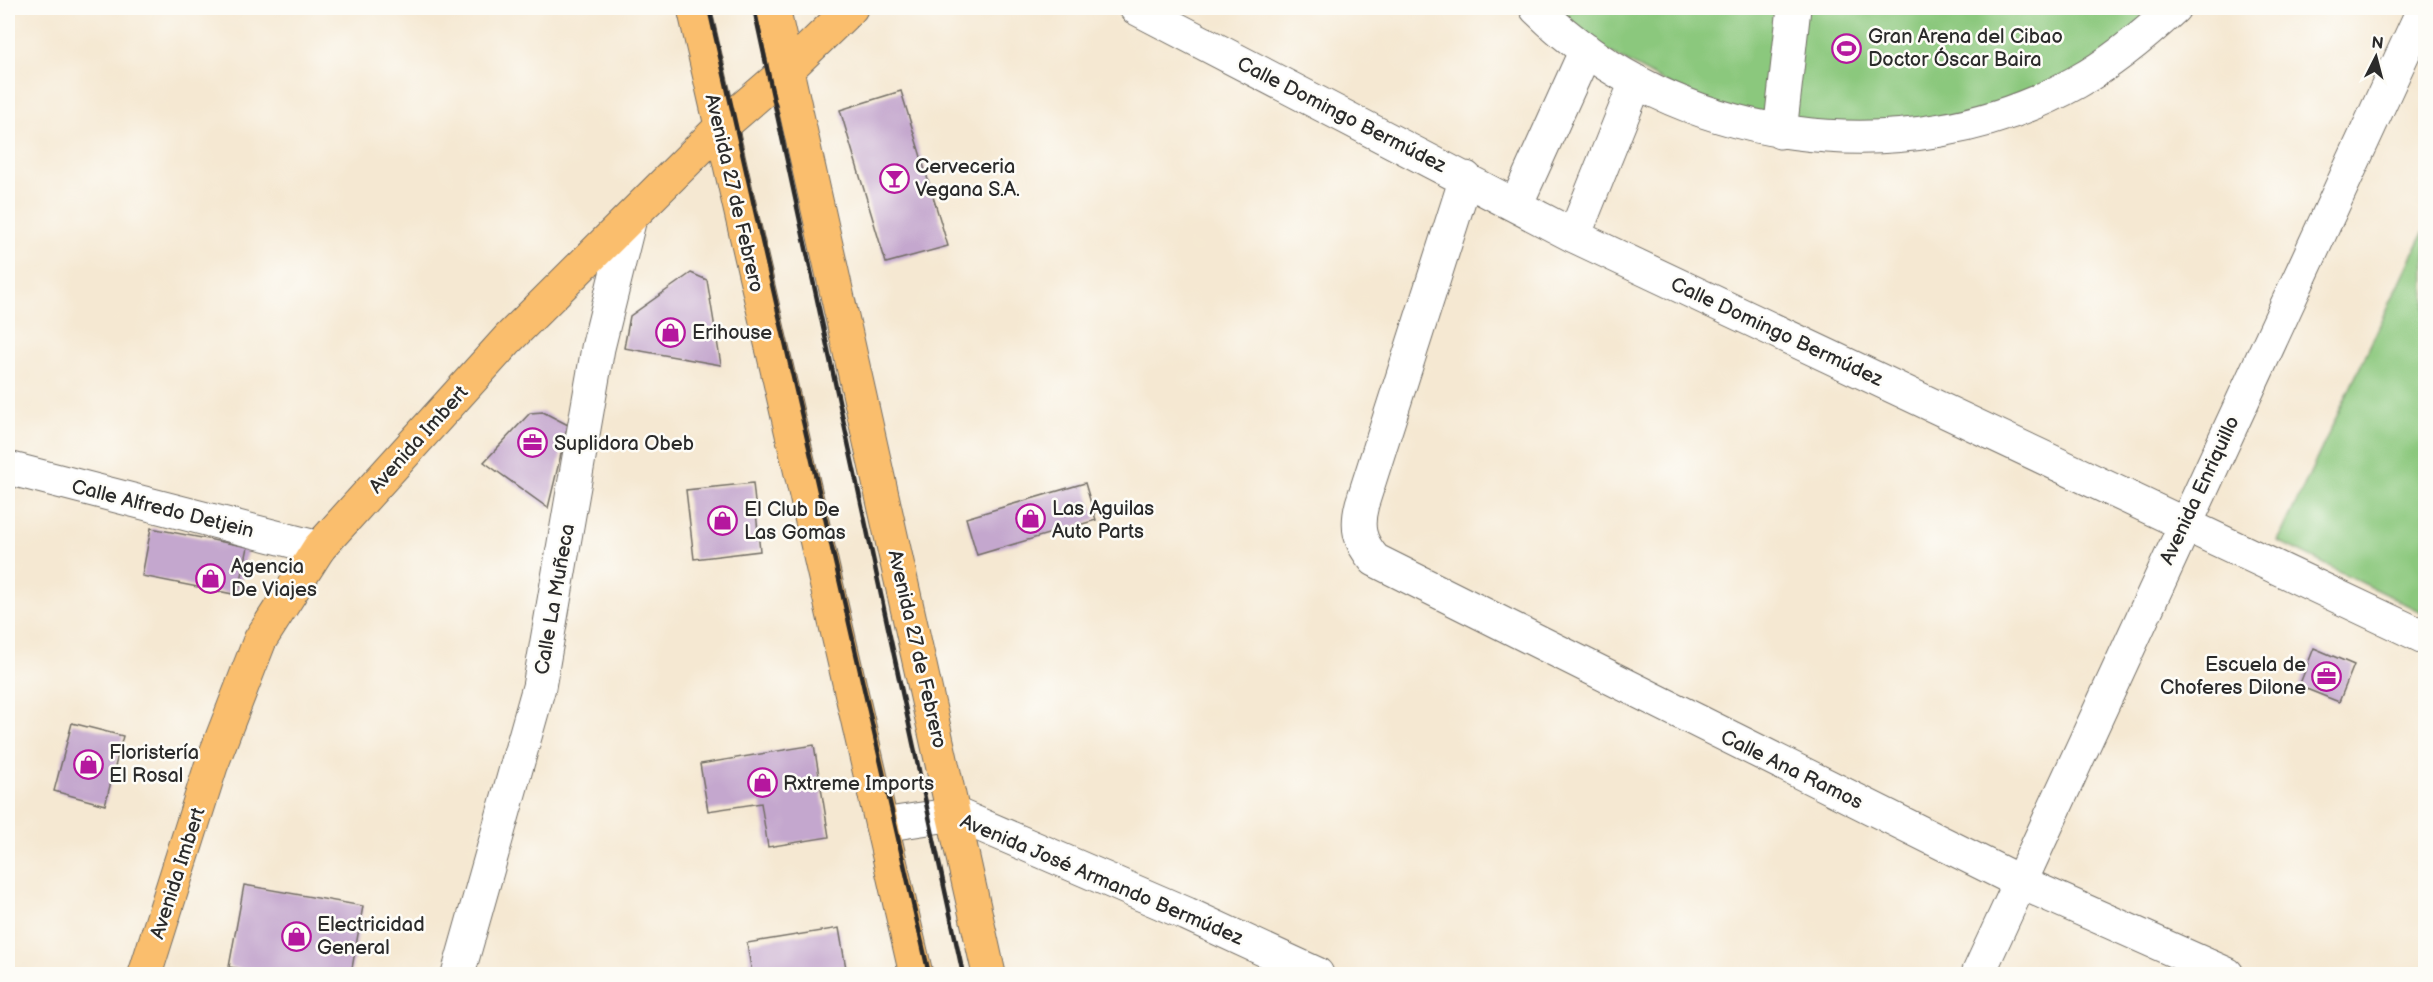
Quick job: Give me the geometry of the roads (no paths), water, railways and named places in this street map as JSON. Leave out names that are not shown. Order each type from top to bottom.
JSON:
[{"type":"main road","name":"Avenida 27 de Febrero","points":[[694,8],[915,975]]},
{"type":"main road","name":"Avenida 27 de Febrero","points":[[773,8],[955,814],[989,975]]},
{"type":"main road","name":"Avenida Imbert","points":[[145,975],[211,766],[260,640],[320,548],[508,339],[720,129],[787,70],[850,8]]},
{"type":"street","name":"Calle Domingo Bermúdez","points":[[1136,8],[1574,236],[2185,522],[2426,638]]},
{"type":"street","points":[[1780,132],[1794,8]]},
{"type":"street","points":[[1546,11],[1586,50],[1636,82],[1706,113],[1780,132],[1857,138],[1933,132],[2008,113],[2077,82],[2141,39],[2174,8]]},
{"type":"street","name":"Avenida Enriquillo","points":[[1978,975],[2421,10]]},
{"type":"street","points":[[1516,205],[1586,50]]},
{"type":"street","points":[[1574,236],[1636,82]]},
{"type":"street","name":"Calle Ana Ramos","points":[[1466,178],[1362,504],[1358,519],[1359,535],[1365,548],[1388,568],[2020,882],[2227,975]]},
{"type":"street","name":"Calle La Muñeca","points":[[458,975],[538,687],[598,348],[630,218]]},
{"type":"street","name":"Calle Alfredo Detjein","points":[[8,468],[320,548]]},
{"type":"street","name":"Avenida José Armando Bermúdez","points":[[882,825],[955,814],[1187,914],[1317,975]]},
{"type":"railway","points":[[709,8],[929,974]]},
{"type":"railway","points":[[754,8],[963,974]]},
{"type":"place","name":"Gran Arena del Cibao Doctor Óscar Baira","points":[[1847,48]]},
{"type":"place","name":"Cerveceria Vegana S.A.","points":[[894,178]]},
{"type":"place","name":"Erihouse","points":[[671,332]]},
{"type":"place","name":"Suplidora Obeb","points":[[533,443]]},
{"type":"place","name":"Las Aguilas Auto Parts","points":[[1031,519]]},
{"type":"place","name":"El Club De Las Gomas","points":[[723,521]]},
{"type":"place","name":"Agencia De Viajes","points":[[210,578]]},
{"type":"place","name":"Escuela de Choferes Dilone","points":[[2327,676]]},
{"type":"place","name":"Floristería El Rosal","points":[[88,764]]},
{"type":"place","name":"Rxtreme Imports","points":[[762,783]]},
{"type":"place","name":"Electricidad General","points":[[296,936]]}]
